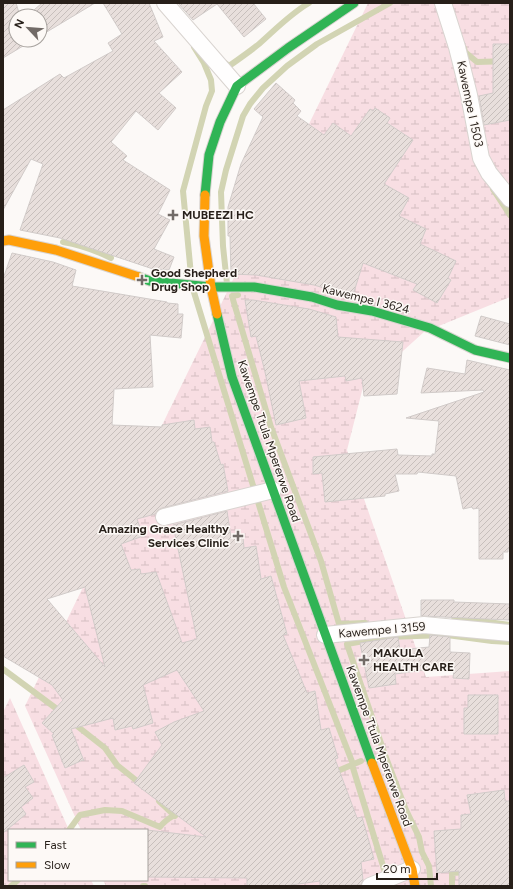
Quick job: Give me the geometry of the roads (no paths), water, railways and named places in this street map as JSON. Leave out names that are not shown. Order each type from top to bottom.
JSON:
[{"type":"street","points":[[165,3],[237,86]]},
{"type":"street","name":"Kawempe Ttula Mpererwe Road","points":[[354,3],[288,48],[237,86],[220,122],[209,155],[206,181],[204,236],[211,288],[232,377],[325,635],[412,869],[415,886]]},
{"type":"street","name":"Kawempe I 1503","points":[[443,3],[469,95],[481,158],[488,173],[510,199]]},
{"type":"street","name":"Kawempe I 3624","points":[[3,241],[9,240],[56,250],[150,281],[211,288],[254,287],[312,297],[337,305],[372,311],[430,328],[475,350],[510,358]]},
{"type":"street","points":[[164,517],[273,490]]},
{"type":"street","name":"Kawempe I 3159","points":[[325,635],[424,625],[510,633]]},
{"type":"street","points":[[370,886],[412,869]]},
{"type":"waterway","points":[[225,63],[229,66],[259,44],[289,17],[309,3]]},
{"type":"waterway","points":[[227,284],[223,246],[221,192],[226,170],[243,116],[250,104],[263,88],[287,66],[317,44],[390,3]]},
{"type":"waterway","points":[[186,274],[191,275],[183,191],[206,106],[212,91],[211,80],[204,63],[194,47]]},
{"type":"waterway","points":[[464,48],[465,52],[477,62],[510,61]]},
{"type":"waterway","points":[[493,189],[510,215]]},
{"type":"waterway","points":[[63,242],[88,248],[111,258]]},
{"type":"waterway","points":[[193,289],[284,587],[353,764],[387,879]]},
{"type":"waterway","points":[[238,295],[232,296],[271,427],[321,561],[339,624],[365,623]]},
{"type":"waterway","points":[[454,620],[510,625]]},
{"type":"waterway","points":[[431,886],[429,866],[422,852],[419,837],[406,810],[385,755],[347,644],[386,637],[447,635],[510,642]]},
{"type":"waterway","points":[[3,669],[61,712]]},
{"type":"waterway","points":[[72,722],[105,748],[117,765],[142,785]]},
{"type":"waterway","points":[[333,773],[361,761]]},
{"type":"waterway","points":[[159,801],[175,816]]},
{"type":"waterway","points":[[70,829],[80,815],[105,810],[122,811],[160,827],[167,820],[182,810]]},
{"type":"waterway","points":[[452,886],[452,873],[466,872]]},
{"type":"waterway","points":[[11,886],[17,881]]},
{"type":"place","name":"MUBEEZI HC","points":[[173,215]]},
{"type":"place","name":"Good Shepherd Drug Shop","points":[[142,280]]},
{"type":"place","name":"Amazing Grace Healthy Services Clinic","points":[[238,536]]},
{"type":"place","name":"MAKULA HEALTH CARE","points":[[364,660]]}]
